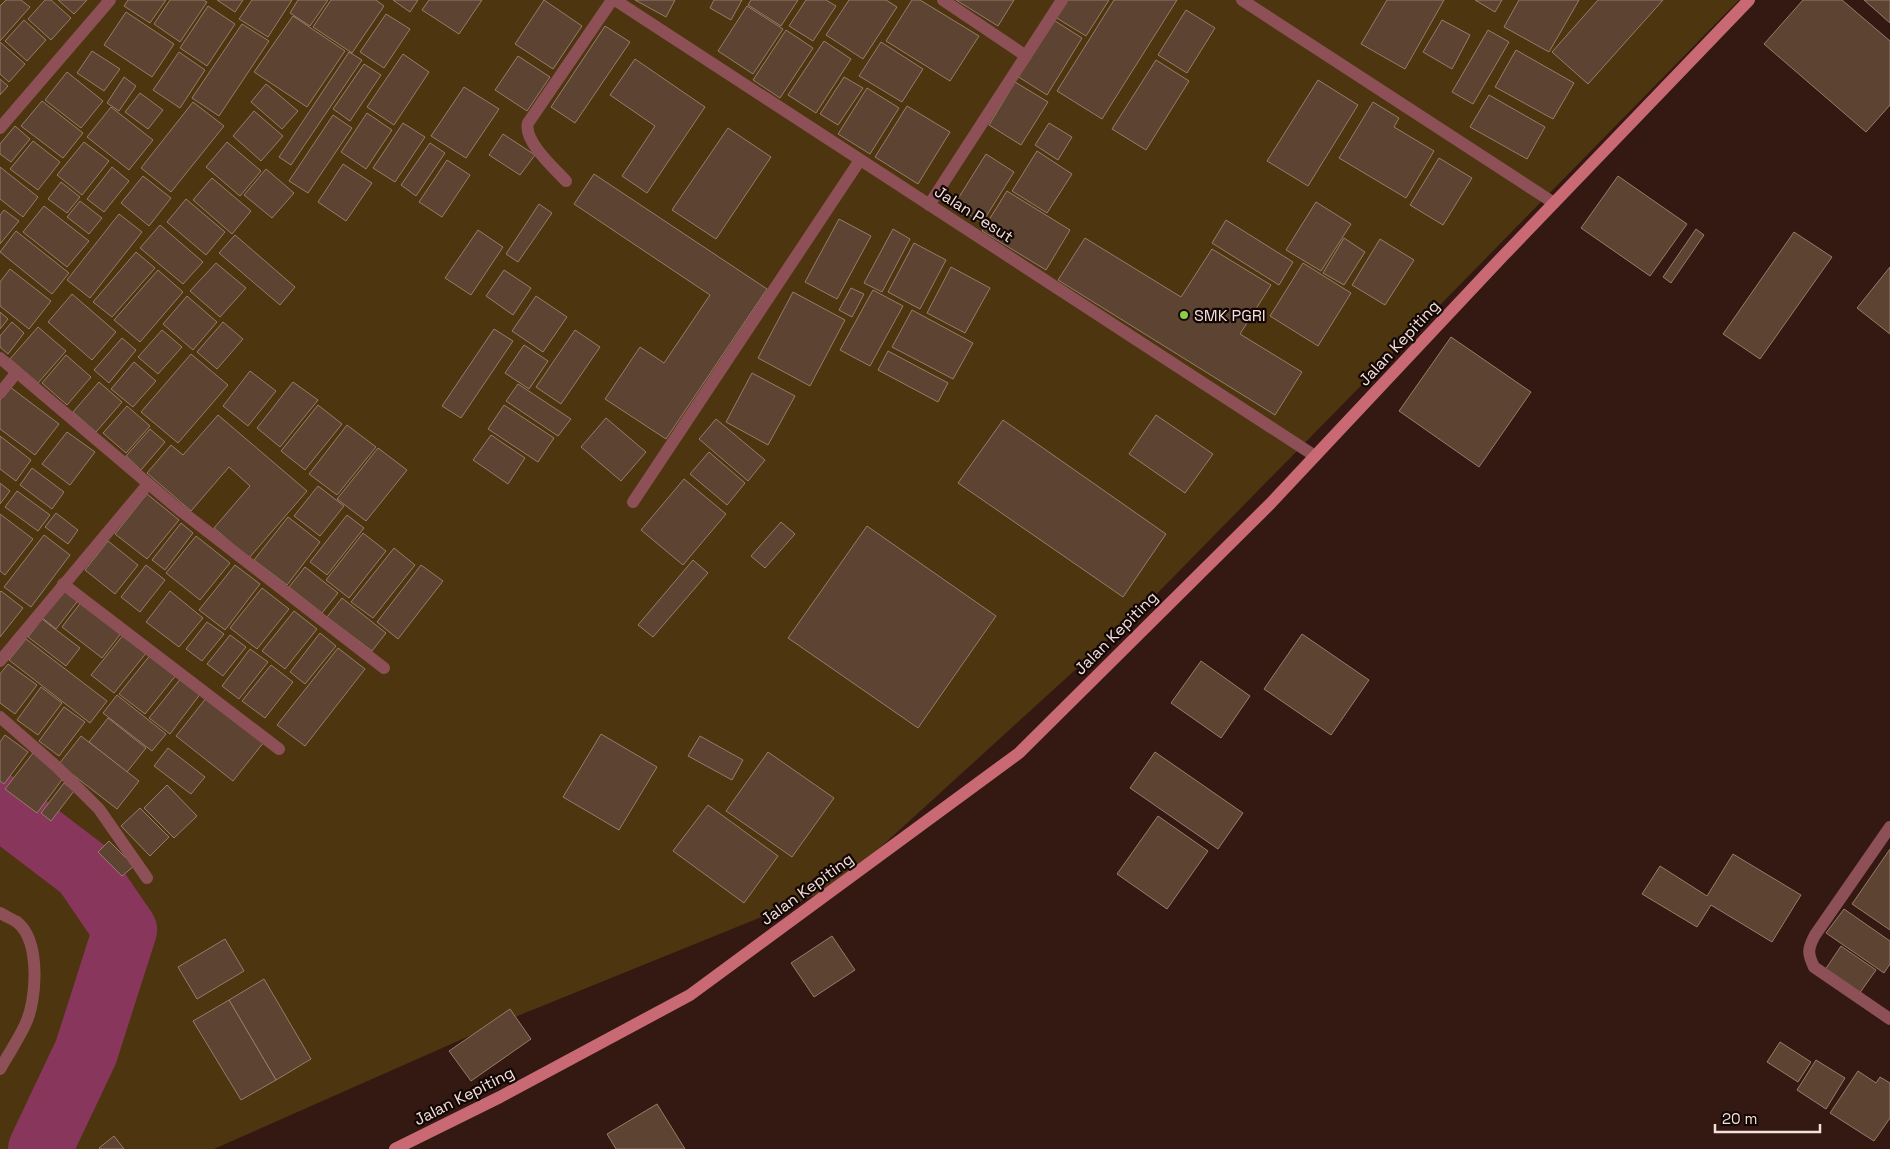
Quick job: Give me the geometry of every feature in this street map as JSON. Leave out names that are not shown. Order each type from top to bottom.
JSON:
[{"type":"main road","name":"Jalan Kepiting","points":[[394,1149],[500,1097],[690,995],[1019,753],[1271,503],[1747,1]]},
{"type":"street","points":[[0,128],[110,0]]},
{"type":"street","points":[[566,181],[531,141],[526,128],[532,115],[614,0]]},
{"type":"street","name":"Jalan Pesut","points":[[614,0],[1315,456]]},
{"type":"street","points":[[943,0],[1026,56]]},
{"type":"street","points":[[929,205],[1062,0]]},
{"type":"street","points":[[1242,0],[1554,203]]},
{"type":"street","points":[[633,502],[860,160]]},
{"type":"street","points":[[0,358],[148,484],[384,668]]},
{"type":"street","points":[[0,393],[17,372]]},
{"type":"street","points":[[0,661],[148,484]]},
{"type":"street","points":[[63,584],[279,749]]},
{"type":"street","points":[[0,717],[58,767],[99,809],[147,878]]},
{"type":"street","points":[[1890,827],[1815,935],[1810,944],[1808,956],[1814,967],[1890,1019]]},
{"type":"street","points":[[0,913],[18,923],[30,940],[34,966],[34,992],[26,1024],[0,1069]]},
{"type":"shaded area","points":[[0,0],[1739,0],[1141,610],[838,886],[483,1030],[214,1149],[0,1149]]},
{"type":"building","points":[[6,0],[21,0],[30,7],[0,41],[0,6]]},
{"type":"building","points":[[45,0],[51,0],[71,18],[51,40],[28,19]]},
{"type":"building","points":[[58,0],[87,0],[74,14]]},
{"type":"building","points":[[128,0],[166,0],[150,23],[124,6]]},
{"type":"building","points":[[170,0],[203,0],[207,2],[180,42],[154,24]]},
{"type":"building","points":[[217,0],[243,0],[235,12]]},
{"type":"building","points":[[252,0],[292,0],[268,37],[239,19]]},
{"type":"building","points":[[298,0],[328,0],[310,26],[290,13]]},
{"type":"building","points":[[331,0],[376,0],[384,6],[352,53],[313,27]]},
{"type":"building","points":[[393,0],[418,0],[410,12]]},
{"type":"building","points":[[429,0],[482,0],[459,34],[422,10]]},
{"type":"building","points":[[544,0],[582,26],[553,69],[515,44]]},
{"type":"building","points":[[635,0],[675,0],[666,17]]},
{"type":"building","points":[[714,0],[742,0],[731,20],[710,8]]},
{"type":"building","points":[[751,0],[798,0],[781,26],[748,5]]},
{"type":"building","points":[[806,0],[826,0],[836,6],[813,41],[789,26]]},
{"type":"building","points":[[849,0],[886,0],[897,7],[863,59],[826,35]]},
{"type":"building","points":[[912,0],[920,0],[979,36],[950,81],[886,41]]},
{"type":"building","points":[[956,0],[1014,0],[998,26]]},
{"type":"building","points":[[1066,0],[1109,0],[1086,36],[1055,17]]},
{"type":"building","points":[[1114,0],[1177,0],[1102,119],[1057,91]]},
{"type":"building","points":[[1387,0],[1444,0],[1405,69],[1361,44]]},
{"type":"building","points":[[1475,0],[1502,0],[1495,12]]},
{"type":"building","points":[[1519,0],[1579,0],[1549,52],[1504,27]]},
{"type":"building","points":[[1598,0],[1663,0],[1588,84],[1552,52]]},
{"type":"building","points":[[1803,0],[1842,0],[1890,41],[1890,105],[1866,132],[1764,44]]},
{"type":"building","points":[[1864,0],[1890,0],[1890,23]]},
{"type":"building","points":[[208,6],[235,24],[207,66],[180,48]]},
{"type":"building","points":[[747,6],[783,29],[753,74],[718,51]]},
{"type":"building","points":[[1186,10],[1215,28],[1187,73],[1158,55]]},
{"type":"building","points":[[126,12],[174,44],[152,77],[104,45]]},
{"type":"building","points":[[386,14],[410,29],[384,68],[360,52]]},
{"type":"building","points":[[293,16],[345,51],[307,107],[254,72]]},
{"type":"building","points":[[1052,19],[1082,38],[1047,95],[1017,76]]},
{"type":"building","points":[[24,20],[46,40],[27,61],[5,41]]},
{"type":"building","points":[[1442,20],[1470,35],[1452,69],[1423,52]]},
{"type":"building","points":[[242,24],[269,41],[219,116],[192,98]]},
{"type":"building","points":[[605,26],[630,42],[575,123],[551,107]]},
{"type":"building","points":[[786,30],[813,48],[780,98],[753,80]]},
{"type":"building","points":[[1488,30],[1509,42],[1473,104],[1452,92]]},
{"type":"building","points":[[824,41],[851,59],[816,113],[788,95]]},
{"type":"building","points":[[0,42],[25,64],[9,82],[0,74]]},
{"type":"building","points":[[881,42],[923,69],[902,102],[859,76]]},
{"type":"building","points":[[1516,50],[1574,83],[1553,119],[1495,87]]},
{"type":"building","points":[[92,51],[120,69],[104,91],[77,73]]},
{"type":"building","points":[[179,52],[205,70],[180,108],[153,90]]},
{"type":"building","points":[[349,52],[362,60],[291,165],[279,157]]},
{"type":"building","points":[[403,54],[429,72],[394,125],[367,107]]},
{"type":"building","points":[[518,56],[550,77],[527,111],[495,90]]},
{"type":"building","points":[[635,59],[705,107],[647,193],[622,176],[655,126],[610,95]]},
{"type":"building","points":[[1156,60],[1189,81],[1146,150],[1112,129]]},
{"type":"building","points":[[364,64],[381,75],[350,121],[333,109]]},
{"type":"building","points":[[67,72],[103,101],[81,128],[45,100]]},
{"type":"building","points":[[124,77],[136,86],[119,111],[107,103]]},
{"type":"building","points":[[844,77],[863,88],[838,125],[820,114]]},
{"type":"building","points":[[0,79],[8,86],[0,95]]},
{"type":"building","points":[[1318,80],[1358,105],[1308,186],[1267,161]]},
{"type":"building","points":[[1015,82],[1048,102],[1021,145],[989,125]]},
{"type":"building","points":[[266,84],[298,111],[282,129],[251,102]]},
{"type":"building","points":[[464,87],[499,109],[466,158],[431,136]]},
{"type":"building","points":[[867,88],[899,108],[870,154],[838,134]]},
{"type":"building","points":[[140,93],[163,110],[148,129],[125,112]]},
{"type":"building","points":[[1489,95],[1545,127],[1527,159],[1470,127]]},
{"type":"building","points":[[42,101],[83,133],[63,158],[21,126]]},
{"type":"building","points":[[193,102],[224,126],[171,192],[141,168]]},
{"type":"building","points":[[1373,102],[1399,118],[1394,127],[1434,151],[1406,198],[1339,158]]},
{"type":"building","points":[[907,106],[950,132],[918,184],[875,157]]},
{"type":"building","points":[[111,107],[153,140],[129,170],[87,137]]},
{"type":"building","points":[[254,111],[283,136],[261,161],[233,136]]},
{"type":"building","points":[[367,113],[392,130],[366,169],[341,152]]},
{"type":"building","points":[[333,115],[352,128],[308,193],[289,181]]},
{"type":"building","points":[[403,123],[425,137],[395,182],[373,168]]},
{"type":"building","points":[[1049,123],[1072,137],[1058,160],[1035,145]]},
{"type":"building","points":[[15,126],[30,139],[11,162],[0,154],[0,144]]},
{"type":"building","points":[[728,128],[771,157],[716,239],[672,210]]},
{"type":"building","points":[[503,134],[535,155],[520,175],[489,155]]},
{"type":"building","points":[[33,141],[60,162],[38,190],[10,169]]},
{"type":"building","points":[[84,142],[109,161],[82,195],[57,175]]},
{"type":"building","points":[[227,142],[261,171],[240,196],[206,167]]},
{"type":"building","points":[[430,143],[445,153],[416,196],[401,185]]},
{"type":"building","points":[[1037,151],[1072,174],[1047,213],[1012,191]]},
{"type":"building","points":[[986,154],[1014,172],[982,223],[954,205]]},
{"type":"building","points":[[1439,158],[1472,178],[1443,225],[1410,205]]},
{"type":"building","points":[[447,160],[470,175],[442,217],[419,202]]},
{"type":"building","points":[[343,164],[372,183],[346,221],[318,202]]},
{"type":"building","points":[[0,167],[38,197],[23,217],[0,199]]},
{"type":"building","points":[[112,167],[129,181],[104,212],[87,199]]},
{"type":"building","points":[[266,169],[294,193],[272,218],[244,195]]},
{"type":"building","points":[[594,174],[767,289],[666,439],[605,399],[640,347],[664,363],[710,295],[574,204]]},
{"type":"building","points":[[143,176],[171,198],[149,226],[121,203]]},
{"type":"building","points":[[1618,176],[1687,224],[1650,276],[1581,228]]},
{"type":"building","points":[[212,178],[251,211],[232,234],[193,200]]},
{"type":"building","points":[[61,182],[80,197],[67,213],[48,199]]},
{"type":"building","points":[[1007,191],[1070,230],[1046,270],[982,231]]},
{"type":"building","points":[[186,199],[225,232],[206,255],[167,222]]},
{"type":"building","points":[[80,201],[102,218],[89,234],[67,217]]},
{"type":"building","points":[[1316,202],[1351,224],[1321,271],[1286,250]]},
{"type":"building","points":[[539,204],[552,213],[518,262],[506,254]]},
{"type":"building","points":[[44,206],[89,241],[67,267],[23,232]]},
{"type":"building","points":[[4,210],[19,221],[0,244],[0,215]]},
{"type":"building","points":[[119,214],[142,232],[90,298],[67,280]]},
{"type":"building","points":[[839,219],[871,236],[837,299],[805,282]]},
{"type":"building","points":[[1226,220],[1293,262],[1279,285],[1212,243]]},
{"type":"building","points":[[160,225],[203,262],[183,284],[140,248]]},
{"type":"building","points":[[893,229],[910,239],[882,292],[864,283]]},
{"type":"building","points":[[1696,229],[1704,235],[1671,283],[1663,277]]},
{"type":"building","points":[[478,230],[503,247],[471,295],[445,278]]},
{"type":"building","points":[[16,231],[69,273],[52,294],[0,252]]},
{"type":"building","points":[[1794,232],[1832,257],[1760,359],[1723,334]]},
{"type":"building","points":[[235,235],[295,287],[280,305],[219,253]]},
{"type":"building","name":"SMK PGRI","points":[[1085,238],[1181,297],[1212,249],[1271,285],[1240,334],[1302,372],[1275,415],[1058,280]]},
{"type":"building","points":[[1344,238],[1365,252],[1344,285],[1323,273]]},
{"type":"building","points":[[1380,239],[1414,260],[1385,305],[1352,285]]},
{"type":"building","points":[[914,243],[946,260],[920,309],[888,292]]},
{"type":"building","points":[[136,252],[155,268],[112,317],[93,302]]},
{"type":"building","points":[[216,263],[246,288],[220,317],[190,291]]},
{"type":"building","points":[[1303,263],[1351,293],[1318,346],[1270,316]]},
{"type":"building","points":[[951,267],[990,288],[965,333],[927,313]]},
{"type":"building","points":[[1890,267],[1890,334],[1857,308]]},
{"type":"building","points":[[10,269],[51,301],[29,329],[0,306],[0,282]]},
{"type":"building","points":[[158,270],[183,292],[140,342],[114,320]]},
{"type":"building","points":[[504,270],[531,288],[513,315],[486,296]]},
{"type":"building","points":[[851,288],[864,294],[852,317],[839,310]]},
{"type":"building","points":[[873,290],[903,306],[870,366],[840,350]]},
{"type":"building","points":[[793,292],[845,320],[810,386],[758,358]]},
{"type":"building","points":[[72,294],[116,332],[92,360],[48,322]]},
{"type":"building","points":[[187,296],[217,322],[193,350],[163,324]]},
{"type":"building","points":[[536,296],[567,317],[543,352],[512,331]]},
{"type":"building","points":[[912,310],[973,343],[953,379],[892,347]]},
{"type":"building","points":[[0,312],[8,319],[0,329]]},
{"type":"building","points":[[12,322],[24,333],[8,354],[0,347],[0,336]]},
{"type":"building","points":[[223,322],[243,339],[217,369],[197,352]]},
{"type":"building","points":[[38,327],[66,351],[38,383],[10,359]]},
{"type":"building","points":[[494,329],[513,341],[461,418],[442,406]]},
{"type":"building","points":[[162,330],[182,347],[158,374],[138,357]]},
{"type":"building","points":[[575,330],[600,347],[561,404],[536,387]]},
{"type":"building","points":[[1451,337],[1531,392],[1479,467],[1399,411]]},
{"type":"building","points":[[122,338],[136,350],[109,383],[94,370]]},
{"type":"building","points":[[524,345],[548,361],[529,389],[505,373]]},
{"type":"building","points":[[888,351],[948,383],[938,402],[878,370]]},
{"type":"building","points":[[191,354],[228,385],[178,443],[141,412]]},
{"type":"building","points":[[66,355],[91,377],[67,405],[42,383]]},
{"type":"building","points":[[134,362],[156,381],[133,407],[111,389]]},
{"type":"building","points":[[250,371],[276,391],[248,426],[223,406]]},
{"type":"building","points":[[752,373],[795,396],[768,445],[726,422]]},
{"type":"building","points":[[99,382],[122,402],[96,432],[73,412]]},
{"type":"building","points":[[293,382],[318,400],[280,447],[257,428]]},
{"type":"building","points":[[518,384],[571,419],[558,436],[506,401]]},
{"type":"building","points":[[10,387],[59,424],[35,455],[0,429],[0,400]]},
{"type":"building","points":[[318,405],[342,424],[305,470],[281,451]]},
{"type":"building","points":[[504,405],[554,438],[538,462],[488,429]]},
{"type":"building","points":[[127,406],[150,426],[126,453],[103,433]]},
{"type":"building","points":[[218,415],[307,491],[249,558],[214,528],[250,486],[229,467],[191,511],[147,473],[171,445],[183,455]]},
{"type":"building","points":[[1156,415],[1213,454],[1185,493],[1129,454]]},
{"type":"building","points":[[606,418],[646,452],[621,481],[581,447]]},
{"type":"building","points":[[716,419],[765,460],[748,481],[699,439]]},
{"type":"building","points":[[1003,420],[1166,534],[1123,597],[958,483]]},
{"type":"building","points":[[347,425],[376,447],[337,495],[309,474]]},
{"type":"building","points":[[150,429],[165,442],[141,470],[126,456]]},
{"type":"building","points":[[67,432],[95,452],[70,485],[42,464]]},
{"type":"building","points":[[491,435],[525,458],[508,484],[473,460]]},
{"type":"building","points":[[0,436],[31,460],[16,481],[0,469]]},
{"type":"building","points":[[378,448],[407,470],[366,521],[337,499]]},
{"type":"building","points":[[709,452],[745,483],[727,505],[690,474]]},
{"type":"building","points":[[32,468],[64,492],[52,509],[20,485]]},
{"type":"building","points":[[684,479],[726,514],[683,565],[641,530]]},
{"type":"building","points":[[0,483],[10,491],[0,504]]},
{"type":"building","points":[[318,486],[344,506],[320,536],[294,516]]},
{"type":"building","points":[[17,491],[50,515],[38,531],[5,507]]},
{"type":"building","points":[[147,494],[179,520],[147,559],[115,534]]},
{"type":"building","points":[[56,513],[78,530],[68,544],[45,527]]},
{"type":"building","points":[[0,514],[33,539],[5,575],[0,571]]},
{"type":"building","points":[[347,515],[364,528],[327,575],[310,562]]},
{"type":"building","points":[[288,517],[320,542],[287,585],[254,560]]},
{"type":"building","points":[[781,522],[795,534],[765,568],[751,556]]},
{"type":"building","points":[[181,523],[193,533],[165,570],[152,560]]},
{"type":"building","points":[[867,526],[996,616],[918,728],[788,638]]},
{"type":"building","points":[[363,533],[386,551],[349,598],[326,580]]},
{"type":"building","points":[[44,535],[70,555],[31,607],[4,587]]},
{"type":"building","points":[[196,536],[230,563],[200,600],[166,573]]},
{"type":"building","points":[[108,541],[138,565],[115,594],[85,570]]},
{"type":"building","points":[[394,548],[415,565],[373,618],[351,602]]},
{"type":"building","points":[[693,560],[708,573],[653,637],[638,625]]},
{"type":"building","points":[[146,565],[165,580],[140,612],[121,597]]},
{"type":"building","points":[[235,565],[260,584],[225,630],[199,610]]},
{"type":"building","points":[[421,565],[443,581],[398,639],[377,622]]},
{"type":"building","points":[[305,567],[338,593],[322,613],[289,587]]},
{"type":"building","points":[[64,586],[80,598],[56,629],[40,616]]},
{"type":"building","points":[[262,588],[289,609],[257,649],[230,628]]},
{"type":"building","points":[[170,591],[203,618],[179,647],[146,622]]},
{"type":"building","points":[[0,592],[23,608],[0,637]]},
{"type":"building","points":[[342,598],[386,633],[372,651],[327,617]]},
{"type":"building","points":[[82,601],[122,632],[102,658],[62,627]]},
{"type":"building","points":[[294,611],[317,629],[285,669],[262,651]]},
{"type":"building","points":[[42,619],[80,648],[66,666],[28,637]]},
{"type":"building","points":[[207,622],[224,634],[202,661],[186,649]]},
{"type":"building","points":[[320,633],[336,646],[305,684],[290,672]]},
{"type":"building","points":[[124,634],[147,652],[114,693],[91,675]]},
{"type":"building","points":[[1302,634],[1369,680],[1331,735],[1264,689]]},
{"type":"building","points":[[230,635],[246,647],[223,676],[207,664]]},
{"type":"building","points":[[26,639],[107,701],[90,723],[9,660]]},
{"type":"building","points":[[338,648],[365,669],[305,746],[277,725]]},
{"type":"building","points":[[250,649],[268,662],[239,699],[222,686]]},
{"type":"building","points":[[151,654],[177,674],[145,714],[119,694]]},
{"type":"building","points":[[1201,661],[1250,696],[1221,738],[1171,703]]},
{"type":"building","points":[[8,664],[37,685],[15,714],[0,703],[0,674]]},
{"type":"building","points":[[271,665],[293,682],[265,718],[242,701]]},
{"type":"building","points":[[182,677],[201,693],[170,734],[149,718]]},
{"type":"building","points":[[41,687],[62,703],[38,735],[17,720]]},
{"type":"building","points":[[117,695],[166,734],[152,751],[103,713]]},
{"type":"building","points":[[207,697],[264,742],[233,781],[176,736]]},
{"type":"building","points":[[64,707],[85,722],[59,756],[39,741]]},
{"type":"building","points":[[108,718],[146,748],[127,772],[89,742]]},
{"type":"building","points":[[601,734],[657,767],[619,830],[563,797]]},
{"type":"building","points":[[5,735],[28,752],[4,784],[0,781],[0,742]]},
{"type":"building","points":[[81,736],[139,781],[117,809],[59,764]]},
{"type":"building","points":[[700,736],[743,760],[732,780],[688,756]]},
{"type":"building","points":[[168,748],[205,777],[191,794],[154,766]]},
{"type":"building","points":[[768,752],[834,798],[792,857],[726,811]]},
{"type":"building","points":[[1155,752],[1243,813],[1218,849],[1130,788]]},
{"type":"building","points":[[33,753],[64,777],[37,813],[5,789]]},
{"type":"building","points":[[64,783],[74,791],[51,821],[41,813]]},
{"type":"building","points":[[167,785],[197,816],[174,838],[144,808]]},
{"type":"building","points":[[708,805],[778,856],[744,903],[673,851]]},
{"type":"building","points":[[140,808],[169,837],[150,856],[121,826]]},
{"type":"building","points":[[1158,816],[1208,851],[1167,909],[1117,874]]},
{"type":"building","points":[[109,841],[134,866],[122,876],[98,852]]},
{"type":"building","points":[[1890,849],[1890,930],[1852,904]]},
{"type":"building","points":[[1733,854],[1801,895],[1772,942],[1711,905],[1697,927],[1642,894],[1660,866],[1707,896]]},
{"type":"building","points":[[1844,909],[1890,941],[1890,964],[1884,973],[1826,933]]},
{"type":"building","points":[[832,936],[855,970],[814,997],[791,963]]},
{"type":"building","points":[[225,939],[244,971],[197,999],[178,967]]},
{"type":"building","points":[[1841,946],[1876,970],[1859,994],[1825,970]]},
{"type":"building","points":[[264,979],[311,1059],[276,1080],[229,1000]]},
{"type":"building","points":[[229,1000],[276,1080],[241,1100],[193,1021]]},
{"type":"building","points":[[510,1009],[531,1039],[471,1081],[449,1051]]},
{"type":"building","points":[[1780,1042],[1811,1062],[1798,1082],[1767,1062]]},
{"type":"building","points":[[1816,1060],[1845,1078],[1826,1109],[1797,1090]]},
{"type":"building","points":[[1858,1071],[1876,1083],[1880,1077],[1890,1083],[1890,1118],[1874,1141],[1830,1113]]},
{"type":"building","points":[[657,1104],[685,1149],[616,1149],[607,1134]]},
{"type":"building","points":[[114,1136],[124,1149],[99,1148]]},
{"type":"waterway","points":[[0,806],[84,870],[125,930],[86,1052],[40,1149]]},
{"type":"place","name":"SMK PGRI","points":[[1184,315]]}]
